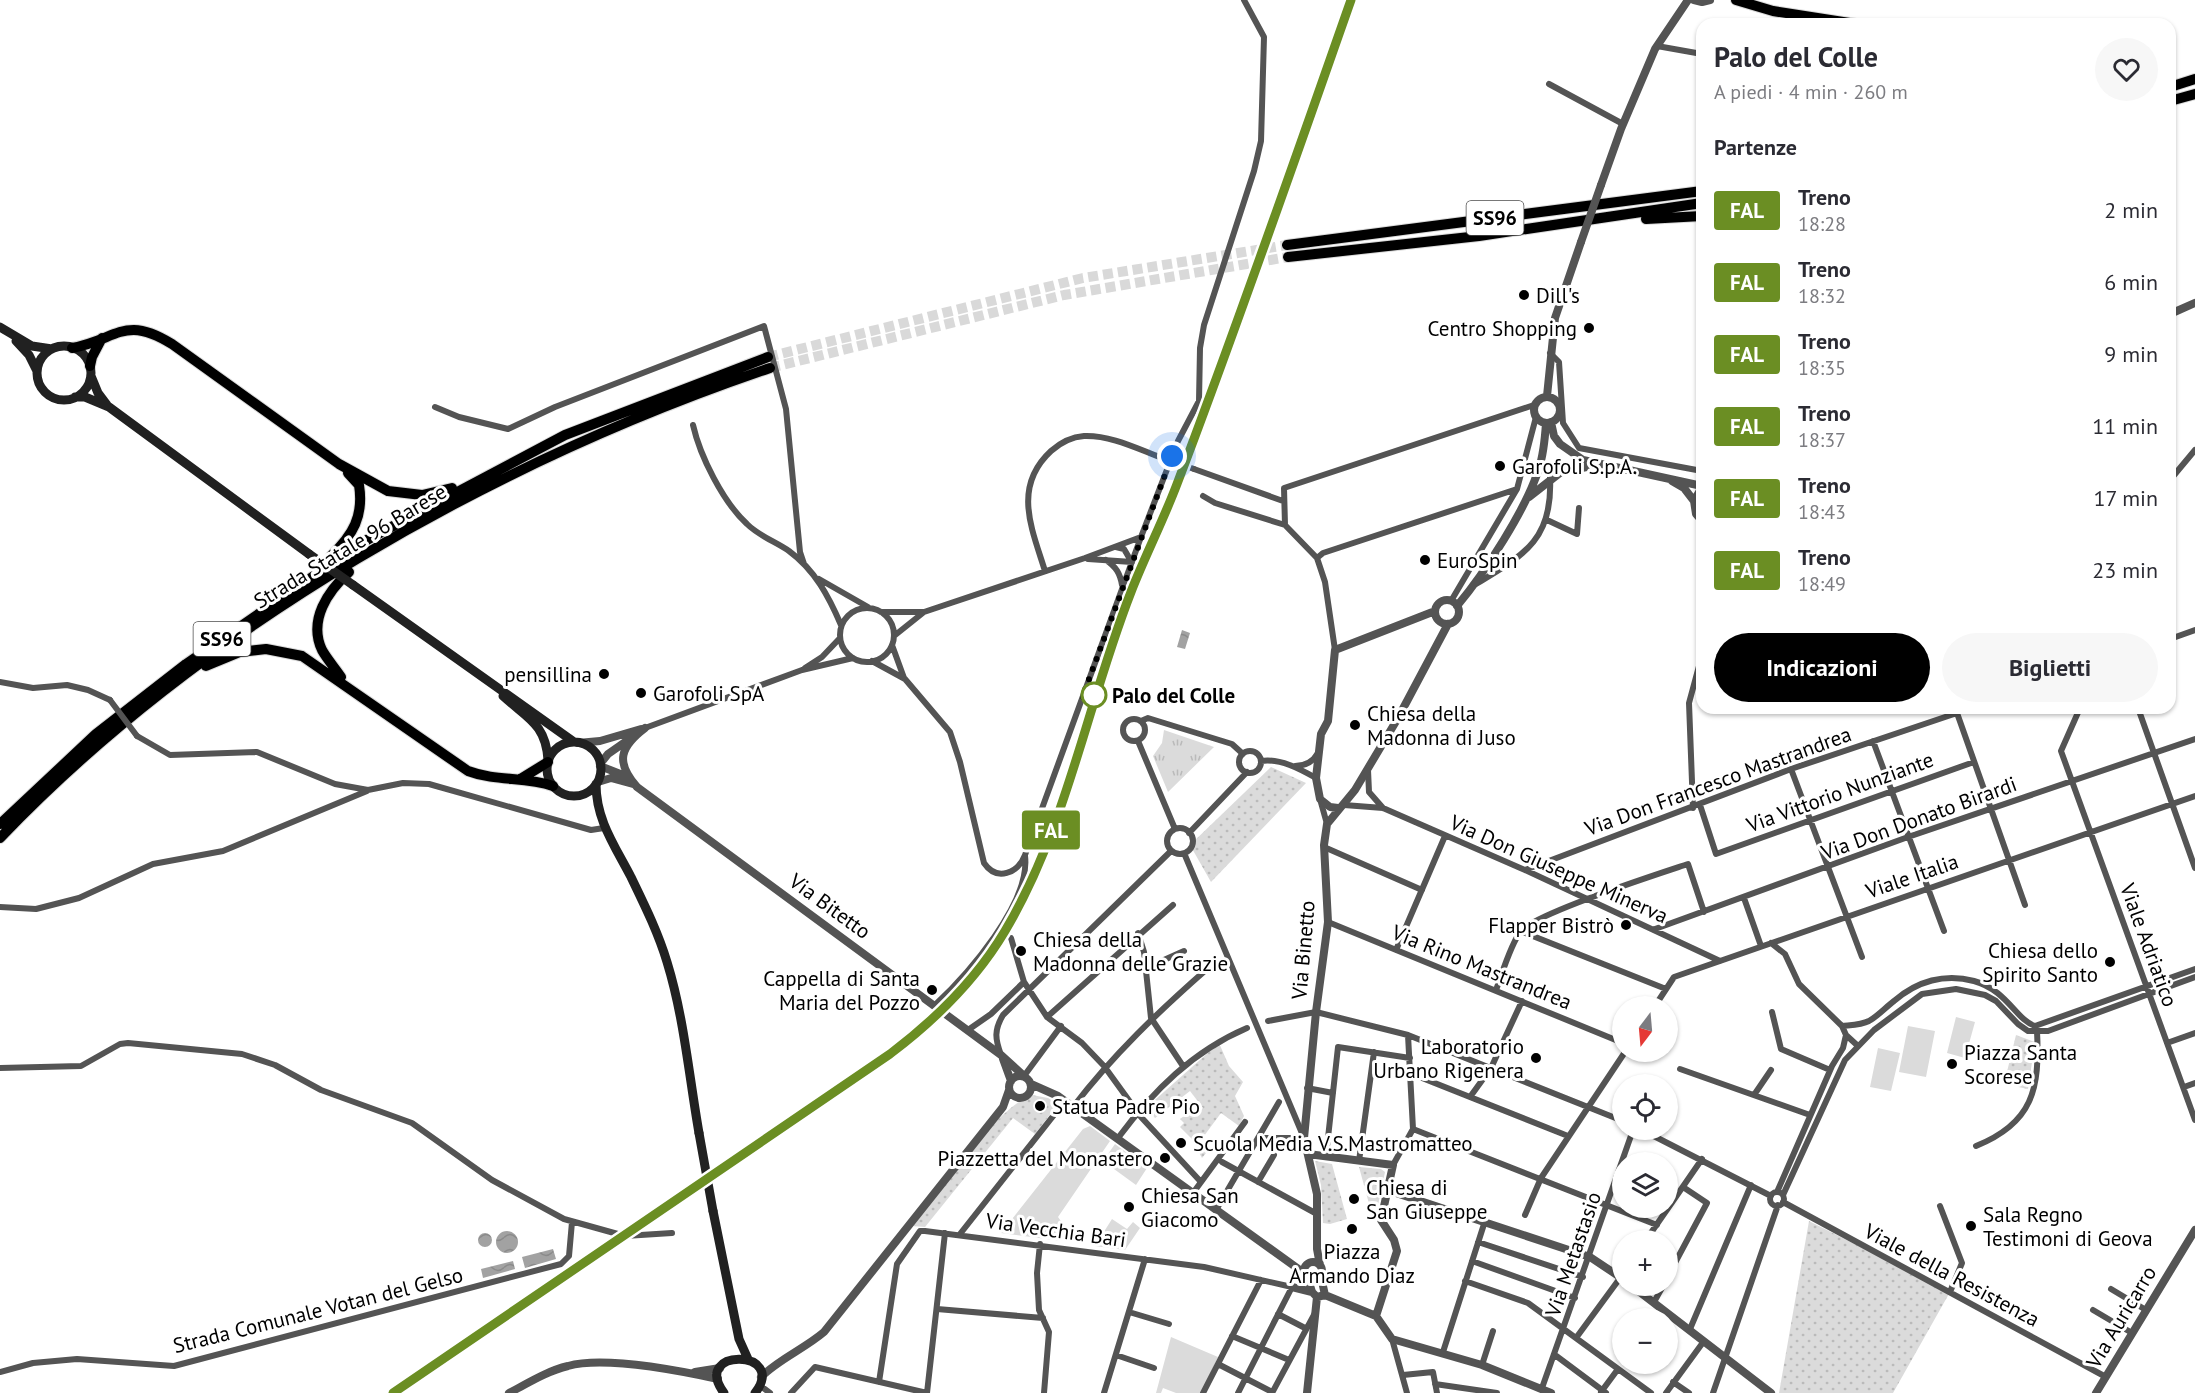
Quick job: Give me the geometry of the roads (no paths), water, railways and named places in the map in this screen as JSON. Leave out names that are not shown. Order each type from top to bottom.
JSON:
[{"type":"highway","points":[[1736,0],[1773,11],[1818,18]]},
{"type":"highway","points":[[2176,85],[2195,79]]},
{"type":"highway","points":[[2176,99],[2195,94]]},
{"type":"highway","name":"SS96","points":[[1696,192],[1288,251],[1574,224],[1696,204]]},
{"type":"highway","points":[[1574,224],[1696,216]]},
{"type":"highway","points":[[72,348],[129,329],[150,332],[339,464],[388,491],[405,495],[422,495],[467,485]]},
{"type":"highway","points":[[91,371],[92,357],[102,338]]},
{"type":"highway","name":"Strada Statale 96 Barese","points":[[0,824],[96,734],[186,664],[313,574],[363,542],[565,435],[769,363],[520,471],[434,514],[373,550],[189,672],[84,758],[0,838]]},
{"type":"highway","points":[[313,574],[342,546],[360,516],[359,485],[339,464]]},
{"type":"highway","points":[[344,682],[321,649],[317,623],[323,604],[335,585],[373,550]]},
{"type":"highway","points":[[189,672],[240,652],[266,649],[302,656],[344,682],[468,771],[493,779],[521,778],[553,786]]},
{"type":"highway","points":[[521,778],[548,761]]},
{"type":"main road","points":[[3,329],[32,346],[52,349],[72,348],[83,354],[98,393],[109,407]]},
{"type":"main road","points":[[3,329],[29,355],[41,386],[52,397],[68,400],[86,397],[109,407],[495,688],[540,728],[546,741],[547,770],[553,786],[564,794],[578,796],[597,807]]},
{"type":"main road","points":[[38,374],[39,363],[52,349]]},
{"type":"main road","points":[[75,398],[87,387],[91,371]]},
{"type":"main road","points":[[495,688],[521,702],[576,742],[592,750],[600,765],[597,807],[604,828],[635,886],[666,960],[676,995],[713,1211],[739,1339],[760,1379],[756,1393]]},
{"type":"main road","points":[[548,761],[558,747],[576,742]]},
{"type":"main road","points":[[578,796],[597,783]]},
{"type":"main road","points":[[724,1393],[718,1379],[720,1368],[734,1358],[739,1339]]},
{"type":"main road","points":[[734,1358],[751,1361]]},
{"type":"street","points":[[576,742],[600,741],[645,728],[802,670],[853,658],[873,661],[904,679],[950,732],[960,762],[986,866],[997,873],[1006,874],[1019,867],[1178,441],[1199,401],[1200,348],[1204,325],[1254,171],[1261,141],[1264,37],[1244,0]]},
{"type":"street","points":[[1547,396],[1555,318],[1623,123],[1657,46],[1688,0]]},
{"type":"street","points":[[1694,0],[1702,2],[1710,0]]},
{"type":"street","points":[[1657,46],[1696,53]]},
{"type":"street","points":[[1549,84],[1623,123]]},
{"type":"street","points":[[2176,311],[2195,303]]},
{"type":"street","points":[[435,407],[459,417],[508,429],[565,403],[764,326],[786,409],[800,552],[804,564]]},
{"type":"street","points":[[1550,353],[1559,362],[1563,423],[1579,448],[1696,470]]},
{"type":"street","points":[[1286,525],[1284,488],[1534,405],[1539,399],[1547,396],[1555,400],[1560,408],[1558,416],[1549,422],[1539,469],[1524,502],[1476,584]]},
{"type":"street","points":[[1435,611],[1438,621],[1448,624],[1458,616],[1454,604],[1517,489],[1536,417],[1534,405]]},
{"type":"street","points":[[1536,417],[1549,422],[1554,436],[1572,455],[1603,465],[1660,475],[1696,485]]},
{"type":"street","points":[[693,425],[704,459],[743,521],[804,564],[816,577],[841,625],[840,638],[846,653],[853,658]]},
{"type":"street","points":[[1046,572],[1029,520],[1030,478],[1042,460],[1060,443],[1083,436],[1110,439],[1283,501]]},
{"type":"street","points":[[2176,473],[2195,450]]},
{"type":"street","points":[[1524,502],[1550,478],[1576,467],[1603,465]]},
{"type":"street","points":[[1660,475],[1684,488],[1694,501],[1696,514]]},
{"type":"street","points":[[1454,604],[1476,584],[1522,557],[1537,538],[1547,520],[1550,478]]},
{"type":"street","points":[[1317,558],[1323,553],[1517,489]]},
{"type":"street","points":[[1203,496],[1215,503],[1286,525],[1317,558],[1325,582],[1335,650],[1328,721],[1321,734],[1316,778],[1327,824]]},
{"type":"street","points":[[1694,501],[1696,498]]},
{"type":"street","points":[[1547,520],[1577,534],[1579,508]]},
{"type":"street","points":[[816,577],[869,608],[881,612],[924,612],[1046,572],[1141,537]]},
{"type":"street","points":[[1115,547],[1124,549],[1132,562]]},
{"type":"street","points":[[1085,558],[1132,562]]},
{"type":"street","points":[[1106,559],[1115,566],[1120,576],[1122,589]]},
{"type":"street","points":[[1335,650],[1435,611],[1441,602],[1454,604]]},
{"type":"street","points":[[841,625],[852,612],[869,608]]},
{"type":"street","points":[[873,661],[887,652],[894,636],[891,622],[881,612]]},
{"type":"street","points":[[894,636],[924,612]]},
{"type":"street","name":"Via Binetto","points":[[1308,1154],[1304,1138],[1307,1088],[1328,922],[1324,847],[1327,824],[1369,766],[1448,624]]},
{"type":"street","points":[[2176,637],[2195,630]]},
{"type":"street","points":[[802,670],[822,657],[840,638]]},
{"type":"street","points":[[892,645],[904,679]]},
{"type":"street","points":[[1696,677],[1689,703],[1696,806]]},
{"type":"street","points":[[0,682],[33,688],[67,685],[88,690],[110,700],[137,736],[170,755],[257,752],[336,784],[368,790]]},
{"type":"street","name":"Via Don Francesco Mastrandrea","points":[[1525,870],[1791,769],[1954,714]]},
{"type":"street","name":"Via Don Francesco Mastrandrea","points":[[1957,714],[1974,762]]},
{"type":"street","name":"Viale Adriatico","points":[[2077,714],[2061,751],[2195,1120]]},
{"type":"street","points":[[2140,714],[2195,868]]},
{"type":"street","points":[[1138,741],[1127,740],[1122,730],[1128,720],[1141,721],[1148,718],[1232,744],[1243,754]]},
{"type":"street","points":[[1138,741],[1145,732],[1141,721]]},
{"type":"street","points":[[629,778],[600,765],[612,750],[645,728]]},
{"type":"street","points":[[632,738],[623,753],[623,762],[629,778],[637,787]]},
{"type":"street","name":"Via Don Donato Birardi","points":[[1655,929],[1908,837],[2195,739]]},
{"type":"street","points":[[1138,741],[1175,830]]},
{"type":"street","points":[[1873,741],[1944,932]]},
{"type":"street","points":[[1291,766],[1306,764],[1314,759],[1320,750]]},
{"type":"street","points":[[1243,754],[1254,752],[1261,761]]},
{"type":"street","points":[[1243,754],[1240,766],[1247,772]]},
{"type":"street","points":[[1189,833],[1247,772],[1256,771],[1261,761],[1269,759],[1316,778]]},
{"type":"street","points":[[1974,762],[2025,905]]},
{"type":"street","name":"Via Vittorio Nunziante","points":[[1696,806],[1716,854],[1974,762]]},
{"type":"street","points":[[1369,766],[1369,792],[1383,808]]},
{"type":"street","points":[[1791,769],[1863,957]]},
{"type":"street","points":[[597,783],[619,778],[637,787]]},
{"type":"street","points":[[0,907],[36,909],[79,898],[153,864],[223,851],[368,790],[397,783],[429,784],[591,830],[604,828]]},
{"type":"street","name":"Via Bitetto","points":[[637,787],[935,1005],[1001,1055],[1023,1076]]},
{"type":"street","name":"Viale Italia","points":[[1661,996],[1674,977],[2195,796]]},
{"type":"street","points":[[1320,800],[1330,807],[1341,806]]},
{"type":"street","name":"Via Don Giuseppe Minerva","points":[[1341,806],[1383,808],[1589,899],[1720,961]]},
{"type":"street","points":[[1183,829],[1189,833],[1192,846],[1184,853],[1171,851],[1167,839],[1175,830],[1183,829]]},
{"type":"street","points":[[1396,950],[1445,836]]},
{"type":"street","points":[[1324,847],[1422,890]]},
{"type":"street","points":[[770,1393],[762,1387],[760,1379],[772,1366],[806,1347],[824,1332],[1003,1107],[1011,1081],[995,1037],[997,1025],[1029,990],[1171,851]]},
{"type":"street","points":[[1184,853],[1304,1138],[1258,1138]]},
{"type":"street","points":[[935,1005],[977,959],[1000,926],[1026,874],[1025,855]]},
{"type":"street","points":[[1496,990],[1520,931],[1532,922],[1589,899],[1688,864],[1704,912]]},
{"type":"street","points":[[1744,898],[1761,946]]},
{"type":"street","points":[[1047,1017],[1138,933],[1173,905]]},
{"type":"street","name":"Via Rino Mastrandrea","points":[[1328,922],[1612,1038]]},
{"type":"street","points":[[1520,931],[1666,989]]},
{"type":"street","points":[[1138,933],[1146,968],[1151,1018],[1183,1066]]},
{"type":"street","points":[[1011,938],[1024,982],[1047,1017],[1061,1026],[1104,1066],[1138,1112],[1200,1182]]},
{"type":"street","points":[[1785,954],[1788,938]]},
{"type":"street","points":[[1771,944],[1785,954],[1799,984],[1842,1026],[1846,1035],[1858,1046]]},
{"type":"street","points":[[1146,968],[1184,951]]},
{"type":"street","points":[[1073,1107],[1104,1066],[1151,1018],[1207,969]]},
{"type":"street","points":[[2149,990],[2195,969]]},
{"type":"street","points":[[1842,1026],[1859,1024],[1874,1018],[1906,991],[1922,983],[1940,977],[1955,977],[1986,985],[2001,994],[2028,1024],[2036,1029]]},
{"type":"street","points":[[1778,1198],[1845,1060],[1897,1011],[1922,994],[1956,988],[1985,995],[1996,1001],[2028,1031],[2195,977]]},
{"type":"street","points":[[968,1030],[991,1014],[1024,982]]},
{"type":"street","points":[[1470,1097],[1491,1068],[1522,1001]]},
{"type":"street","points":[[1268,1022],[1316,1012],[1408,1035],[1612,1117]]},
{"type":"street","points":[[1772,1012],[1781,1049],[1830,1070]]},
{"type":"street","points":[[1859,1024],[1870,1035]]},
{"type":"street","points":[[1713,1393],[1778,1198],[1810,1115],[1830,1070],[1843,1048],[1846,1035],[1859,1024]]},
{"type":"street","points":[[1011,1081],[1023,1076],[1061,1026]]},
{"type":"street","points":[[1118,1138],[1138,1112],[1183,1066],[1218,1041],[1247,1028]]},
{"type":"street","points":[[1976,1146],[2009,1130],[2022,1116],[2037,1079],[2036,1029]]},
{"type":"street","points":[[2167,1043],[2195,1033]]},
{"type":"street","points":[[1376,1316],[1397,1251],[1394,1240],[1381,1220],[1393,1166],[1413,1129],[1412,1074],[1408,1035]]},
{"type":"street","points":[[0,1068],[81,1066],[120,1044],[129,1043],[242,1054],[275,1065],[299,1080],[331,1094],[412,1123],[509,1190],[572,1222],[628,1236],[672,1233]]},
{"type":"street","points":[[1326,1156],[1338,1047],[1410,1058]]},
{"type":"street","points":[[1359,1161],[1374,1052]]},
{"type":"street","points":[[1525,1215],[1541,1178],[1618,1062]]},
{"type":"street","points":[[1680,1069],[1810,1115]]},
{"type":"street","points":[[1754,1095],[1771,1070]]},
{"type":"street","points":[[1412,1074],[1568,1136]]},
{"type":"street","points":[[1023,1076],[1031,1084],[1062,1098],[1293,1265],[1306,1276],[1318,1295]]},
{"type":"street","points":[[2184,1087],[2195,1083]]},
{"type":"street","points":[[1010,1090],[1017,1098],[1023,1099],[1030,1093],[1031,1084]]},
{"type":"street","points":[[1307,1088],[1333,1093]]},
{"type":"street","points":[[1030,1093],[1062,1098]]},
{"type":"street","points":[[1003,1107],[1017,1098]]},
{"type":"street","points":[[960,1234],[1062,1098]]},
{"type":"street","points":[[1216,1210],[1279,1102]]},
{"type":"street","points":[[1193,1193],[1245,1122]]},
{"type":"street","points":[[1413,1129],[1657,1225]]},
{"type":"street","name":"Via Metastasio","points":[[1542,1388],[1630,1140]]},
{"type":"street","name":"Viale della Resistenza","points":[[1663,1140],[1778,1198],[2106,1377]]},
{"type":"street","points":[[1307,1393],[1321,1276],[1317,1249],[1317,1194],[1308,1154],[1393,1166]]},
{"type":"street","points":[[1258,1182],[1274,1155]]},
{"type":"street","points":[[1653,1230],[1702,1159]]},
{"type":"street","points":[[1222,1162],[1317,1214]]},
{"type":"street","points":[[1690,1329],[1751,1185]]},
{"type":"street","points":[[1678,1257],[1707,1203],[1683,1187]]},
{"type":"street","points":[[1387,1190],[1590,1257],[1612,1271]]},
{"type":"street","points":[[1940,1206],[1962,1263],[1950,1292]]},
{"type":"street","points":[[1443,1352],[1485,1221]]},
{"type":"street","name":"Strada Comunale Votan del Gelso","points":[[0,1372],[33,1363],[77,1359],[174,1366],[413,1305],[561,1264],[568,1256],[572,1222]]},
{"type":"street","name":"Via Auricarro","points":[[2096,1393],[2195,1230]]},
{"type":"street","name":"Via Vecchia Bari","points":[[879,1382],[897,1264],[920,1231],[960,1234],[1204,1267],[1292,1287]]},
{"type":"street","points":[[791,1393],[815,1367],[927,1393],[945,1233]]},
{"type":"street","points":[[1478,1242],[1583,1277]]},
{"type":"street","points":[[1040,1245],[1039,1310],[1049,1332],[1044,1393]]},
{"type":"street","points":[[1238,1393],[1292,1287],[1299,1284],[1306,1276],[1309,1263],[1317,1249]]},
{"type":"street","points":[[1104,1393],[1145,1259]]},
{"type":"street","points":[[1472,1262],[1575,1299]]},
{"type":"street","points":[[1293,1265],[1309,1263],[1320,1265]]},
{"type":"street","points":[[1306,1276],[1316,1280],[1321,1276]]},
{"type":"street","points":[[1203,1393],[1261,1280]]},
{"type":"street","points":[[1465,1281],[1528,1303],[1612,1365]]},
{"type":"street","points":[[1292,1287],[1376,1316],[1392,1339],[1407,1393]]},
{"type":"street","points":[[2110,1289],[2146,1310]]},
{"type":"street","points":[[1576,1338],[1612,1290]]},
{"type":"street","points":[[1646,1296],[1771,1393]]},
{"type":"street","points":[[1654,1302],[1657,1296]]},
{"type":"street","points":[[937,1309],[1043,1318]]},
{"type":"street","points":[[2093,1310],[2132,1333]]},
{"type":"street","points":[[1129,1312],[1169,1324]]},
{"type":"street","points":[[1218,1364],[1272,1393],[1315,1312]]},
{"type":"street","points":[[1278,1314],[1305,1328]]},
{"type":"street","points":[[1482,1365],[1493,1331]]},
{"type":"street","points":[[1232,1336],[1289,1360]]},
{"type":"street","points":[[1392,1339],[1482,1365],[1551,1393]]},
{"type":"street","points":[[1666,1393],[1704,1341]]},
{"type":"street","points":[[1116,1355],[1154,1368]]},
{"type":"street","points":[[1555,1355],[1603,1392],[1615,1374]]},
{"type":"street","points":[[751,1361],[772,1366]]},
{"type":"street","points":[[509,1393],[544,1374],[582,1363],[690,1373],[718,1379]]},
{"type":"street","points":[[690,1373],[720,1368]]},
{"type":"street","points":[[1403,1376],[1433,1372],[1437,1393]]},
{"type":"street","points":[[1625,1374],[1651,1393]]},
{"type":"street","points":[[798,1393],[803,1382]]},
{"type":"street","points":[[1435,1383],[1460,1390],[1497,1393]]},
{"type":"street","points":[[1673,1383],[1689,1393]]},
{"type":"street","points":[[1637,1393],[1643,1387]]},
{"type":"water","points":[[1182,630],[1190,633],[1185,649],[1177,647]]},
{"type":"water","points":[[503,1231],[511,1231],[518,1238],[518,1246],[511,1253],[503,1253],[496,1246],[496,1238]]},
{"type":"water","points":[[485,1233],[490,1235],[492,1240],[490,1245],[485,1247],[480,1245],[478,1240],[480,1235]]},
{"type":"water","points":[[553,1249],[556,1259],[525,1268],[522,1257]]},
{"type":"water","points":[[513,1261],[515,1269],[483,1278],[481,1269]]},
{"type":"tunnel","points":[[768,357],[1083,278],[1287,245]]},
{"type":"tunnel","points":[[770,368],[1064,295],[1288,257]]},
{"type":"railway","points":[[393,1393],[890,1055],[954,998],[994,949],[1026,892],[1060,809],[1129,597],[1200,424],[1351,0]]},
{"type":"train","name":"FAL","points":[[393,1393],[878,1064],[922,1030],[954,999],[982,966],[1025,895],[1043,854],[1077,761],[1089,710],[1114,635],[1176,486],[1351,0]]},
{"type":"place","name":"Dill's","points":[[1524,295]]},
{"type":"place","name":"Centro Shopping","points":[[1589,328]]},
{"type":"place","name":"Garofoli S.p.A.","points":[[1500,466]]},
{"type":"place","name":"EuroSpin","points":[[1425,560]]},
{"type":"place","name":"pensillina","points":[[604,674]]},
{"type":"place","name":"Garofoli SpA","points":[[641,693]]},
{"type":"place","name":"Palo del Colle","points":[[1094,695]]},
{"type":"place","name":"Chiesa della Madonna di Juso","points":[[1355,725]]},
{"type":"place","name":"Flapper Bistrò","points":[[1626,925]]},
{"type":"place","name":"Chiesa della Madonna delle Grazie","points":[[1021,951]]},
{"type":"place","name":"Chiesa dello Spirito Santo","points":[[2110,962]]},
{"type":"place","name":"Cappella di Santa Maria del Pozzo","points":[[932,990]]},
{"type":"place","name":"Laboratorio Urbano Rigenera","points":[[1536,1058]]},
{"type":"place","name":"Piazza Santa Scorese","points":[[1952,1064]]},
{"type":"place","name":"Statua Padre Pio","points":[[1040,1106]]},
{"type":"place","name":"Scuola Media V.S.Mastromatteo","points":[[1181,1143]]},
{"type":"place","name":"Piazzetta del Monastero","points":[[1165,1158]]},
{"type":"place","name":"Chiesa di San Giuseppe","points":[[1354,1199]]},
{"type":"place","name":"Chiesa San Giacomo","points":[[1129,1207]]},
{"type":"place","name":"Sala Regno Testimoni di Geova","points":[[1971,1226]]},
{"type":"place","name":"Piazza Armando Diaz","points":[[1352,1229]]}]
